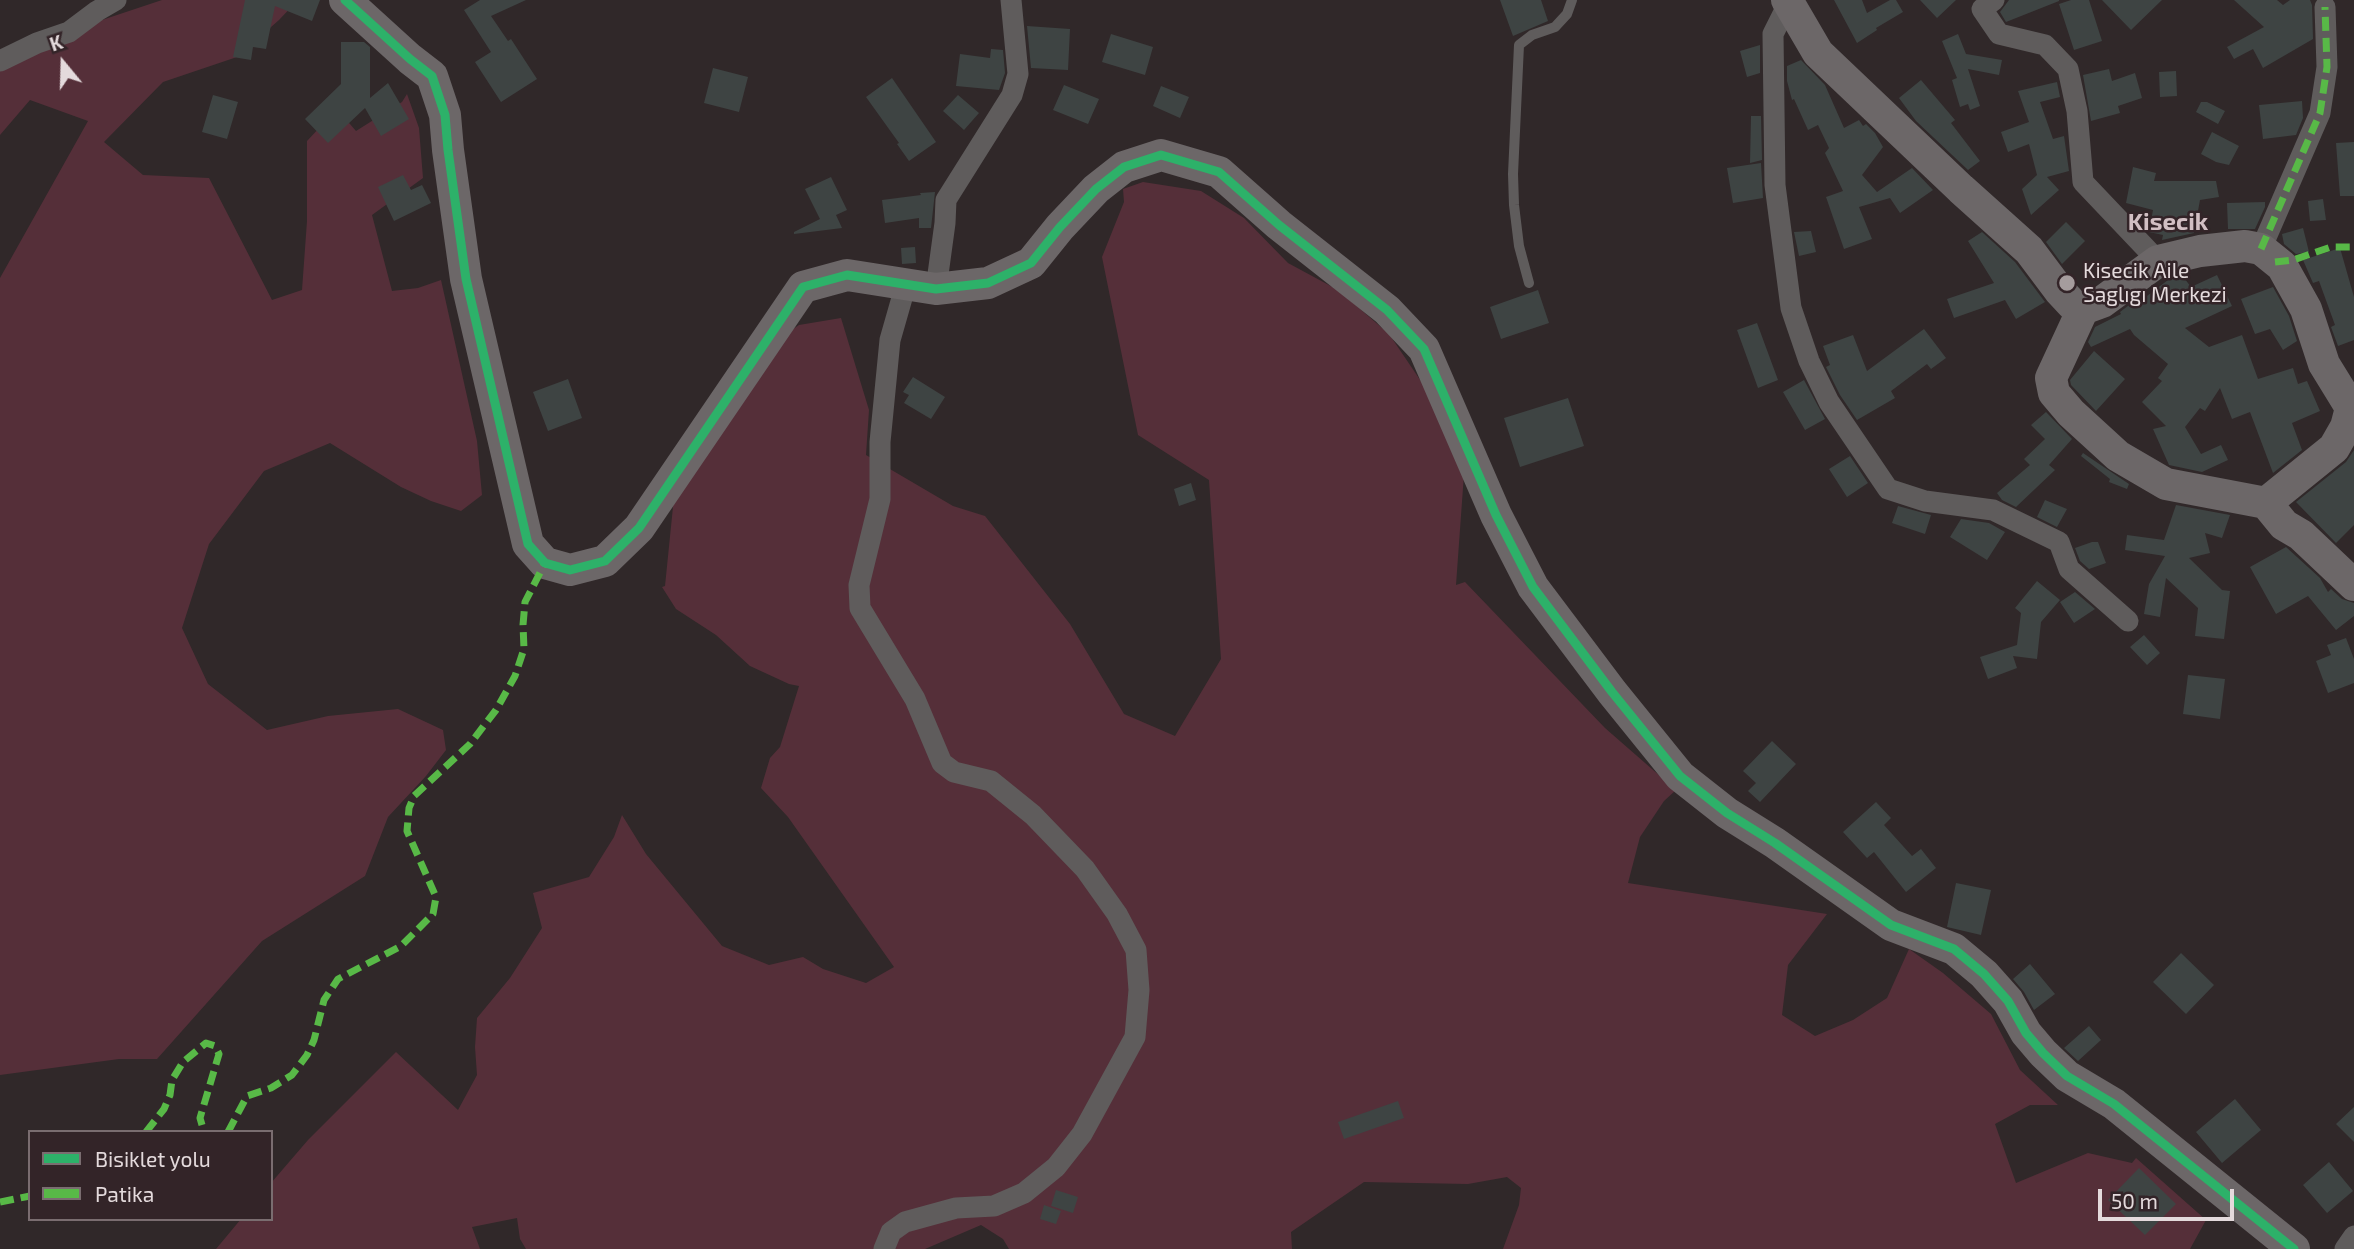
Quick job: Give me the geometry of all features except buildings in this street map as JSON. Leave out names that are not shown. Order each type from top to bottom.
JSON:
[{"type":"street","points":[[0,61],[37,43],[69,32],[97,10],[116,0]]},
{"type":"street","points":[[345,0],[432,76],[445,115],[466,279],[528,544],[545,563],[570,570],[605,561],[639,528],[803,287],[847,275],[921,286],[988,283],[1031,263],[1096,189],[1124,167],[1161,155],[1219,172],[1279,225],[1387,310],[1424,349],[1496,515],[1533,587],[1612,692],[1681,776],[1727,813],[1775,843],[1891,925],[1954,950],[1984,974],[2008,1002],[2026,1033],[2043,1054],[2067,1076],[2114,1104],[2294,1249]]},
{"type":"street","points":[[884,1249],[891,1232],[905,1222],[956,1208],[994,1206],[1024,1193],[1056,1167],[1082,1134],[1135,1037],[1139,990],[1136,950],[1117,914],[1085,869],[1032,815],[991,781],[954,772],[942,763],[915,699],[860,608],[859,585],[880,499],[881,430],[890,340],[921,286],[945,223],[946,200],[1012,95],[1018,74],[1011,0]]},
{"type":"street","points":[[1994,0],[1982,9],[1999,34],[2045,45],[2068,69],[2077,111],[2083,182],[2158,261]]},
{"type":"street","points":[[1788,2],[1818,52],[2029,250],[2072,304],[2083,309],[2102,302],[2158,261],[2200,251],[2245,246],[2261,249],[2282,266],[2306,309],[2324,364],[2351,408],[2346,427],[2334,448],[2266,503]]},
{"type":"street","points":[[1788,2],[1773,34],[1775,185],[1791,308],[1809,361],[1829,402],[1888,489],[1925,501],[1993,510],[2059,542],[2069,569],[2128,621]]},
{"type":"street","points":[[2261,249],[2320,113],[2327,67],[2325,8]]},
{"type":"street","points":[[2083,309],[2051,378],[2054,393],[2071,413],[2118,456],[2166,484],[2266,503],[2284,524],[2301,535],[2354,585]]},
{"type":"street","points":[[2345,1249],[2354,1236]]},
{"type":"lane","points":[[1529,283],[1519,246],[1514,205],[1519,45],[1532,35],[1555,27],[1567,14],[1572,0]]},
{"type":"shaded area","points":[[162,0],[298,0],[237,57],[163,82],[104,142],[143,175],[209,178],[272,300],[302,290],[307,221],[307,141],[337,109],[356,131],[402,102],[407,94],[419,128],[423,178],[372,215],[392,291],[418,288],[441,280],[477,441],[482,495],[461,511],[431,501],[401,487],[330,443],[264,471],[209,544],[182,628],[208,684],[267,730],[328,716],[398,709],[443,730],[446,750],[388,817],[365,876],[262,941],[157,1059],[119,1059],[0,1075],[0,278],[88,121],[30,100],[0,135],[0,54]]},
{"type":"shaded area","points":[[1143,182],[1201,191],[1244,218],[1288,263],[1338,290],[1389,334],[1431,396],[1464,474],[1456,585],[1465,582],[1605,728],[1676,790],[1664,801],[1640,837],[1628,883],[1827,914],[1788,965],[1782,1015],[1815,1036],[1853,1020],[1887,998],[1909,949],[1943,973],[1991,1014],[2020,1070],[2058,1105],[2030,1105],[1995,1124],[2016,1183],[2088,1153],[2132,1163],[2136,1158],[2206,1220],[2190,1249],[1503,1249],[1519,1205],[1521,1188],[1507,1177],[1468,1184],[1364,1182],[1291,1232],[1292,1249],[1009,1249],[1003,1239],[981,1225],[925,1249],[526,1249],[520,1239],[517,1218],[472,1227],[480,1249],[216,1249],[239,1221],[273,1221],[273,1181],[308,1140],[396,1052],[458,1110],[477,1075],[477,1018],[510,978],[542,928],[533,893],[589,877],[614,837],[622,815],[646,854],[722,946],[769,965],[803,957],[823,969],[866,983],[894,967],[788,817],[761,788],[770,758],[780,747],[799,686],[750,666],[716,635],[676,609],[662,587],[665,586],[675,487],[774,342],[799,325],[841,318],[869,410],[866,455],[953,506],[985,516],[1070,624],[1124,714],[1175,736],[1221,659],[1209,480],[1138,435],[1102,257],[1124,202],[1123,189]]},
{"type":"marked path","points":[[2261,249],[2320,113],[2327,67],[2325,7]]},
{"type":"marked path","points":[[2275,262],[2293,260],[2331,247],[2354,247]]},
{"type":"marked path","points":[[229,1130],[247,1096],[271,1088],[292,1075],[307,1055],[314,1040],[324,1000],[338,979],[401,946],[433,914],[436,897],[407,831],[409,808],[414,796],[470,744],[496,710],[515,676],[524,649],[525,602],[545,563]]},
{"type":"marked path","points":[[148,1130],[164,1109],[172,1080],[183,1062],[206,1043],[215,1046],[219,1054],[200,1118],[203,1130]]},
{"type":"marked path","points":[[0,1202],[28,1196]]},
{"type":"cycle path","points":[[345,0],[432,76],[445,115],[466,279],[528,544],[545,563],[570,570],[605,561],[639,528],[803,287],[847,275],[936,289],[988,283],[1031,263],[1096,189],[1124,167],[1161,155],[1219,172],[1279,225],[1387,310],[1424,349],[1496,515],[1533,587],[1612,692],[1680,776],[1727,813],[1775,843],[1891,925],[1954,949],[1984,974],[2008,1001],[2026,1033],[2067,1076],[2114,1104],[2294,1249]]},
{"type":"place","name":"Kisecik Aile Saglıgı Merkezi","points":[[2067,283]]},
{"type":"district","name":"Kisecik","points":[[2168,222]]}]
